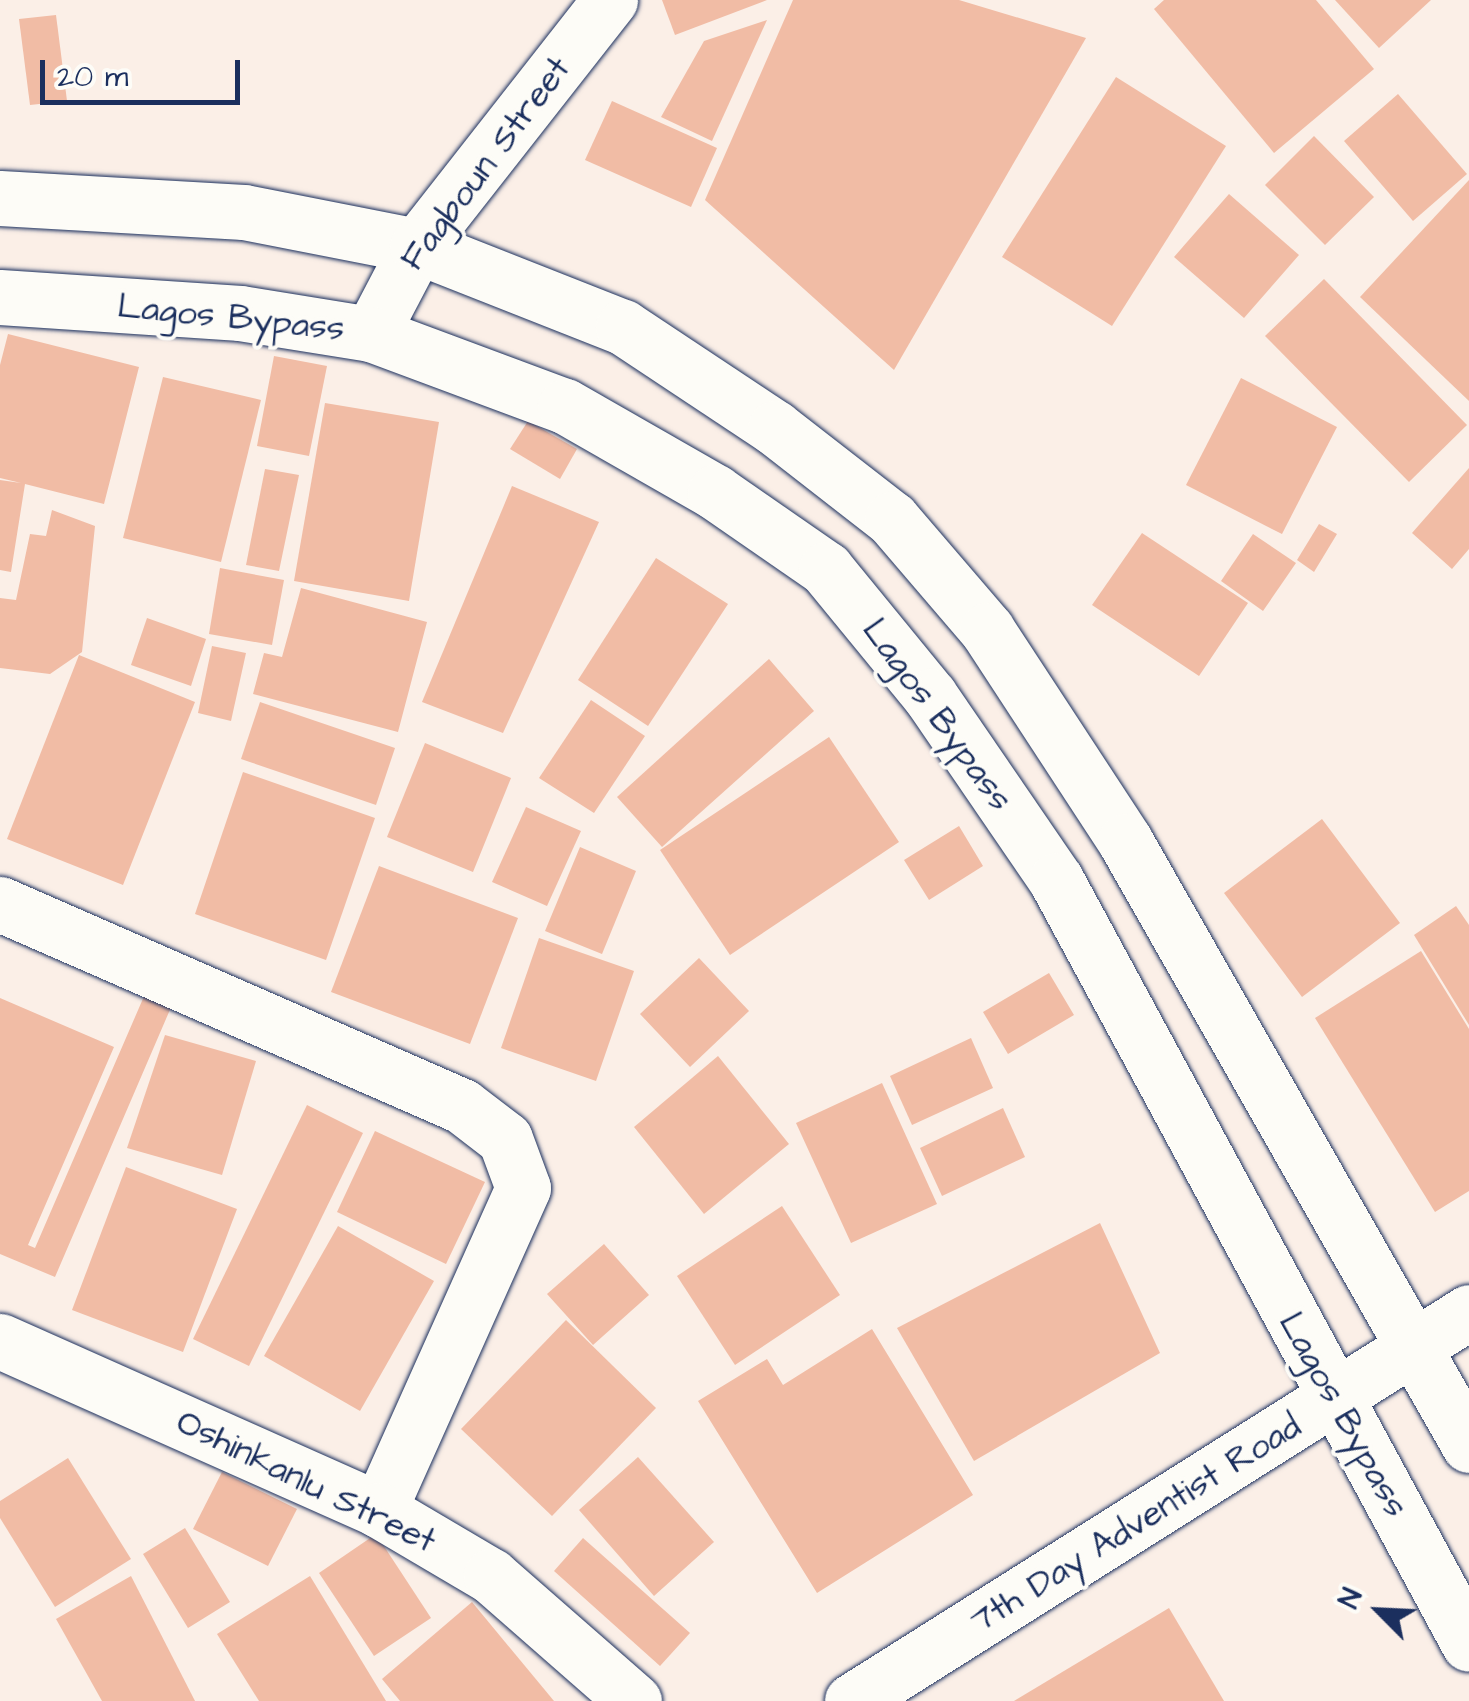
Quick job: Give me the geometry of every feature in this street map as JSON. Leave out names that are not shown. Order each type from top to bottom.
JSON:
[{"type":"main road","name":"Fagboun Street","points":[[370,334],[417,246],[610,0]]},
{"type":"main road","points":[[0,198],[244,212],[417,246],[623,327],[775,428],[892,519],[986,630],[1125,841],[1420,1348],[1469,1445]]},
{"type":"main road","name":"Lagos Bypass","points":[[0,297],[240,313],[370,334],[565,406],[715,492],[826,569],[930,696],[1056,880],[1334,1401],[1469,1644]]},
{"type":"main road","points":[[0,904],[462,1106],[504,1139],[523,1188],[379,1510]]},
{"type":"main road","name":"7th Day Adventist Road","points":[[852,1701],[1420,1348],[1469,1312]]},
{"type":"main road","name":"Oshinkanlu Street","points":[[0,1341],[379,1510],[491,1576],[634,1701]]},
{"type":"building","points":[[662,0],[767,0],[675,35]]},
{"type":"building","points":[[793,0],[959,0],[1086,38],[894,370],[705,200]]},
{"type":"building","points":[[1164,0],[1316,0],[1374,69],[1274,153],[1154,9]]},
{"type":"building","points":[[1335,0],[1431,0],[1379,48]]},
{"type":"building","points":[[56,15],[67,101],[30,105],[19,19]]},
{"type":"building","points":[[767,20],[712,141],[661,117],[704,41]]},
{"type":"building","points":[[1116,77],[1226,146],[1112,326],[1002,257]]},
{"type":"building","points":[[1398,94],[1467,174],[1413,221],[1344,141]]},
{"type":"building","points":[[612,101],[717,148],[691,207],[585,160]]},
{"type":"building","points":[[1314,136],[1374,197],[1325,245],[1265,185]]},
{"type":"building","points":[[1469,180],[1469,401],[1360,297]]},
{"type":"building","points":[[1229,194],[1299,255],[1244,318],[1174,257]]},
{"type":"building","points":[[1324,279],[1467,425],[1409,482],[1265,336]]},
{"type":"building","points":[[8,334],[139,367],[104,504],[25,484],[11,572],[0,570],[0,480],[21,483],[0,478],[0,365]]},
{"type":"building","points":[[274,356],[327,366],[309,456],[257,446]]},
{"type":"building","points":[[163,377],[261,400],[221,562],[123,538]]},
{"type":"building","points":[[1241,378],[1337,427],[1282,534],[1186,485]]},
{"type":"building","points":[[325,403],[439,422],[409,601],[294,581]]},
{"type":"building","points":[[528,421],[577,449],[560,479],[510,449]]},
{"type":"building","points":[[1469,468],[1469,549],[1452,569],[1412,533]]},
{"type":"building","points":[[265,469],[299,475],[279,571],[246,565]]},
{"type":"building","points":[[512,486],[599,522],[503,733],[422,702]]},
{"type":"building","points":[[52,510],[95,526],[82,652],[50,674],[0,668],[0,598],[16,600],[30,534],[46,536]]},
{"type":"building","points":[[1319,524],[1337,534],[1314,572],[1297,560]]},
{"type":"building","points":[[1142,533],[1248,603],[1199,676],[1092,605]]},
{"type":"building","points":[[1253,534],[1296,563],[1263,611],[1221,581]]},
{"type":"building","points":[[656,558],[728,604],[648,726],[578,680]]},
{"type":"building","points":[[220,568],[284,580],[272,645],[209,634]]},
{"type":"building","points":[[301,588],[427,622],[398,732],[253,694],[264,653],[282,657]]},
{"type":"building","points":[[147,618],[206,639],[191,686],[131,665]]},
{"type":"building","points":[[212,646],[246,653],[231,721],[198,713]]},
{"type":"building","points":[[79,655],[195,702],[123,885],[7,839]]},
{"type":"building","points":[[769,659],[814,711],[662,847],[617,797]]},
{"type":"building","points":[[591,700],[645,736],[594,813],[539,778]]},
{"type":"building","points":[[260,702],[395,748],[376,805],[241,759]]},
{"type":"building","points":[[829,737],[899,842],[730,955],[660,850]]},
{"type":"building","points":[[425,743],[511,778],[473,872],[387,837]]},
{"type":"building","points":[[243,772],[375,818],[326,960],[195,914]]},
{"type":"building","points":[[526,807],[581,831],[547,906],[492,882]]},
{"type":"building","points":[[1322,819],[1400,923],[1302,997],[1224,893]]},
{"type":"building","points":[[959,826],[983,866],[929,900],[904,860]]},
{"type":"building","points":[[580,847],[636,871],[602,954],[545,931]]},
{"type":"building","points":[[379,866],[518,918],[470,1044],[331,992]]},
{"type":"building","points":[[1456,906],[1469,925],[1469,1025],[1414,935]]},
{"type":"building","points":[[539,938],[634,971],[596,1081],[501,1048]]},
{"type":"building","points":[[1421,951],[1469,1029],[1469,1191],[1435,1212],[1315,1018]]},
{"type":"building","points":[[699,958],[749,1011],[690,1067],[640,1014]]},
{"type":"building","points":[[1049,973],[1074,1015],[1008,1054],[983,1012]]},
{"type":"building","points":[[145,994],[172,1005],[55,1277],[0,1254],[0,998],[114,1047],[28,1245],[35,1248]]},
{"type":"building","points":[[165,1035],[256,1061],[222,1175],[127,1148]]},
{"type":"building","points":[[971,1038],[993,1088],[912,1125],[890,1076]]},
{"type":"building","points":[[718,1056],[789,1144],[704,1214],[634,1127]]},
{"type":"building","points":[[882,1083],[937,1204],[851,1243],[796,1123]]},
{"type":"building","points":[[307,1105],[363,1133],[249,1366],[193,1339]]},
{"type":"building","points":[[1003,1108],[1025,1157],[942,1196],[920,1148]]},
{"type":"building","points":[[375,1131],[485,1182],[446,1264],[337,1212]]},
{"type":"building","points":[[126,1167],[237,1209],[183,1352],[72,1310]]},
{"type":"building","points":[[782,1206],[840,1295],[735,1365],[677,1276]]},
{"type":"building","points":[[1100,1223],[1160,1353],[974,1461],[897,1328]]},
{"type":"building","points":[[338,1226],[434,1281],[360,1411],[264,1356]]},
{"type":"building","points":[[604,1244],[649,1295],[593,1345],[547,1294]]},
{"type":"building","points":[[566,1320],[656,1408],[552,1516],[461,1429]]},
{"type":"building","points":[[872,1329],[973,1495],[817,1593],[698,1401],[767,1359],[783,1385]]},
{"type":"building","points":[[638,1457],[714,1542],[654,1596],[579,1510]]},
{"type":"building","points":[[68,1458],[131,1559],[55,1607],[0,1518],[0,1501]]},
{"type":"building","points":[[222,1472],[297,1509],[268,1566],[193,1529]]},
{"type":"building","points":[[185,1528],[230,1602],[188,1628],[143,1554]]},
{"type":"building","points":[[376,1534],[431,1618],[374,1656],[319,1573]]},
{"type":"building","points":[[583,1538],[690,1633],[660,1666],[554,1571]]},
{"type":"building","points":[[131,1576],[195,1701],[102,1701],[56,1619]]},
{"type":"building","points":[[310,1576],[386,1701],[259,1701],[217,1634]]},
{"type":"building","points":[[472,1602],[554,1701],[400,1701],[382,1679]]},
{"type":"building","points":[[1169,1608],[1224,1701],[1014,1701]]}]
